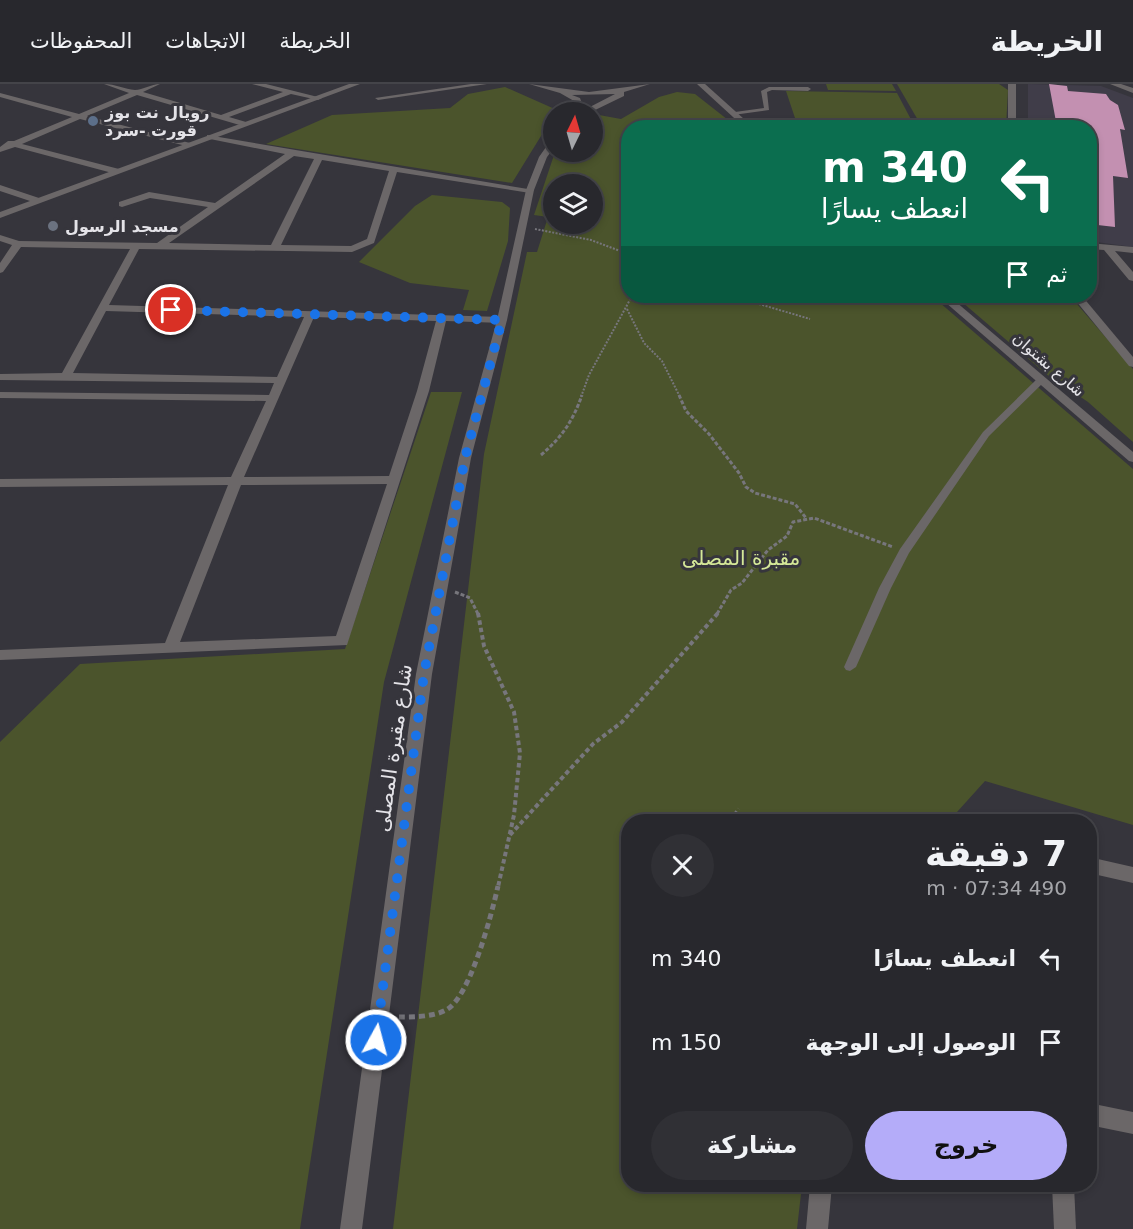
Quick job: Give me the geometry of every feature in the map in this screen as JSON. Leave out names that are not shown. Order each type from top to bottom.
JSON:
[{"type":"street","points":[[108,84],[243,124]]},
{"type":"street","points":[[0,150],[156,84]]},
{"type":"street","points":[[256,84],[318,98]]},
{"type":"street","points":[[300,94],[306,84]]},
{"type":"street","points":[[0,215],[356,84]]},
{"type":"street","points":[[533,84],[578,102]]},
{"type":"street","points":[[603,103],[627,90],[646,84]]},
{"type":"street","points":[[703,84],[741,120]]},
{"type":"street","points":[[1012,84],[1012,120]]},
{"type":"street","points":[[1113,84],[1133,91]]},
{"type":"street","points":[[543,88],[584,93],[627,90]]},
{"type":"street","points":[[223,117],[290,92]]},
{"type":"street","points":[[0,95],[187,145]]},
{"type":"street","points":[[210,137],[319,158],[530,190]]},
{"type":"street","points":[[0,139],[116,171]]},
{"type":"street","points":[[158,247],[292,153]]},
{"type":"street","name":"شارع مقبرة المصلى","points":[[351,1229],[424,674],[465,458],[502,320],[530,190],[543,157]]},
{"type":"street","points":[[274,249],[319,158]]},
{"type":"street","points":[[0,238],[18,244],[352,249],[364,246],[371,241],[394,169]]},
{"type":"street","points":[[0,189],[36,200]]},
{"type":"street","points":[[122,204],[150,195],[216,206]]},
{"type":"street","points":[[0,270],[18,244]]},
{"type":"street","points":[[66,376],[136,246]]},
{"type":"street","points":[[1097,247],[1133,250]]},
{"type":"street","points":[[1107,248],[1133,278]]},
{"type":"street","name":"شارع بشتوان","points":[[952,303],[1133,458]]},
{"type":"street","points":[[1083,303],[1133,364]]},
{"type":"street","points":[[102,308],[502,320]]},
{"type":"street","points":[[170,648],[236,481],[310,313]]},
{"type":"street","points":[[0,655],[342,641],[423,391],[442,318]]},
{"type":"street","points":[[0,377],[279,380]]},
{"type":"street","points":[[0,395],[271,398]]},
{"type":"street","points":[[0,483],[394,480]]},
{"type":"street","points":[[1097,867],[1133,875]]},
{"type":"street","points":[[1097,1116],[1133,1123]]},
{"type":"street","points":[[817,1229],[820,1192]]},
{"type":"street","points":[[1063,1192],[1065,1229]]},
{"type":"lane","points":[[378,98],[484,84]]},
{"type":"lane","points":[[735,114],[767,109],[764,91],[771,88],[808,89]]},
{"type":"lane","points":[[850,667],[885,588],[904,552],[986,434],[1041,380]]},
{"type":"path","points":[[522,227],[591,240],[621,252]]},
{"type":"path","points":[[541,455],[558,441],[573,421],[589,375],[629,303]]},
{"type":"path","points":[[756,303],[810,319]]},
{"type":"path","points":[[627,309],[644,343],[662,361],[686,411],[709,434],[723,456],[739,473],[746,487],[755,493],[795,504],[806,518]]},
{"type":"path","points":[[510,835],[593,744],[622,722],[717,615],[727,594],[742,583],[768,550],[787,536],[794,522],[806,518],[823,521],[904,552]]},
{"type":"path","points":[[379,1016],[403,1017],[448,1010],[465,991],[487,927],[510,835],[520,763],[516,720],[484,645],[475,601],[461,592],[440,591]]},
{"type":"path","points":[[735,814],[739,809]]},
{"type":"shaded area","points":[[1028,84],[1101,86],[1133,98],[1133,247],[1097,242],[1097,120],[1028,120]]},
{"type":"green space","points":[[826,84],[892,84],[896,91],[828,90]]},
{"type":"green space","points":[[897,84],[999,84],[1008,90],[1006,120],[918,120]]},
{"type":"green space","points":[[505,87],[543,104],[543,133],[512,183],[266,144],[332,115],[450,108],[468,94]]},
{"type":"green space","points":[[786,91],[897,93],[911,120],[796,120]]},
{"type":"green space","name":"مقبرة المصلى","points":[[677,92],[695,94],[728,120],[621,120],[621,303],[940,303],[1133,469],[1133,825],[985,781],[955,814],[621,814],[621,1192],[801,1192],[797,1229],[393,1229],[484,454],[527,252],[537,252],[543,233],[603,234],[603,174],[548,174],[552,162],[603,162],[603,116],[621,119],[659,97]]},
{"type":"green space","name":"مقبرة المصلى","points":[[543,188],[543,216],[534,215]]},
{"type":"green space","points":[[432,195],[502,202],[510,208],[508,241],[487,311],[463,310],[469,290],[410,283],[359,262],[415,206]]},
{"type":"green space","points":[[963,303],[1076,303],[1133,369],[1133,442],[1088,402],[1046,374]]},
{"type":"green space","points":[[431,392],[462,392],[384,682],[300,1229],[0,1229],[0,742],[80,664],[345,649]]},
{"type":"building","points":[[1049,84],[1067,86],[1068,91],[1106,94],[1118,105],[1125,130],[1120,129],[1128,178],[1113,176],[1115,227],[1097,225],[1097,120],[1056,120]]},
{"type":"place","name":"رويال نت بوز قورت -سرد","points":[[93,121]]},
{"type":"place","name":"مسجد الرسول","points":[[53,226]]},
{"type":"route","points":[[171,310],[502,320],[465,458],[424,674],[376,1040]]}]
